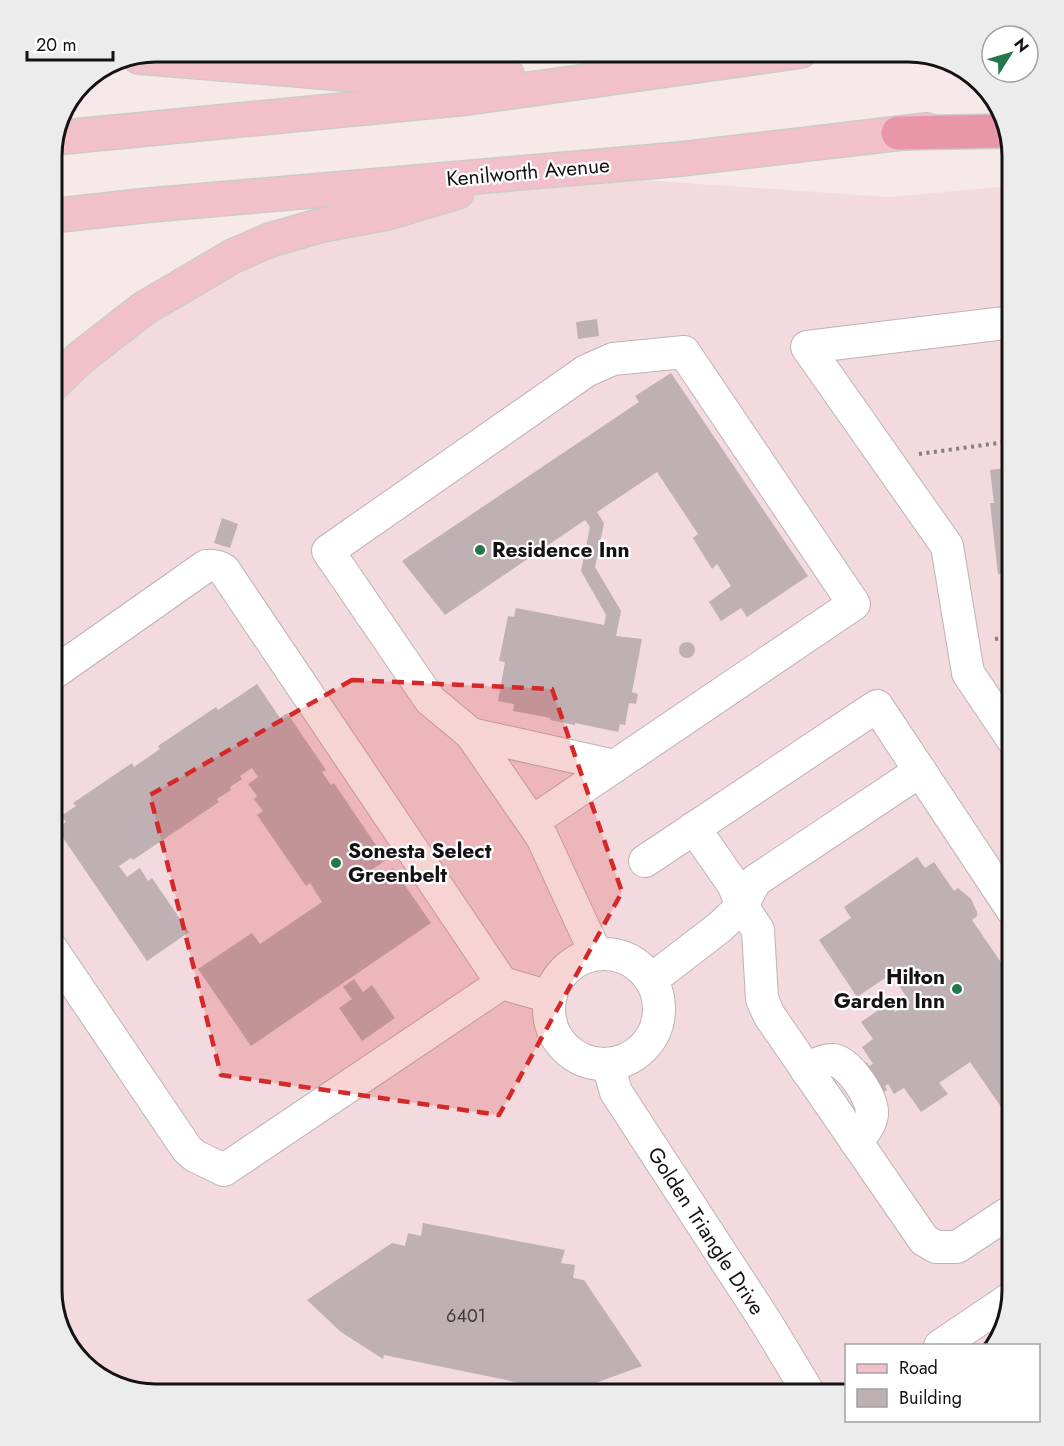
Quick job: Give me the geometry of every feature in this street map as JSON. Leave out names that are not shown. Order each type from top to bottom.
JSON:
[{"type":"highway","points":[[898,133],[999,131]]},
{"type":"main road","points":[[200,62],[358,75],[632,76]]},
{"type":"main road","points":[[64,137],[467,98],[727,62]]},
{"type":"main road","name":"Kenilworth Avenue","points":[[62,215],[150,205],[681,159],[996,122]]},
{"type":"main road","points":[[62,375],[142,309],[233,256],[270,240],[322,225],[387,213],[528,172]]},
{"type":"street","points":[[1002,323],[807,347],[947,546],[968,673],[1002,724]]},
{"type":"street","points":[[532,822],[855,604],[684,352],[613,358],[586,371],[328,551],[430,699],[471,734],[532,822],[542,837],[597,954]]},
{"type":"street","points":[[62,667],[206,566],[213,565],[224,570],[502,983],[550,997]]},
{"type":"street","points":[[645,861],[877,706],[1002,894]]},
{"type":"street","points":[[471,734],[615,766]]},
{"type":"street","points":[[651,980],[720,927],[742,906],[755,881],[920,771]]},
{"type":"street","points":[[694,828],[734,884],[742,906],[758,930],[762,999],[769,1015],[924,1240],[936,1247],[957,1247],[1002,1217]]},
{"type":"street","points":[[612,953],[633,961],[649,975],[651,980],[659,997],[660,1016],[655,1033],[638,1053],[617,1063],[597,1064],[576,1057],[560,1042],[552,1029],[548,1015],[555,981],[571,964],[585,956],[612,953]]},
{"type":"street","points":[[62,964],[187,1149],[195,1156],[224,1170],[502,983]]},
{"type":"street","name":"Golden Triangle Drive","points":[[608,1064],[616,1092],[766,1322],[803,1384]]},
{"type":"street","points":[[943,1344],[1002,1304]]},
{"type":"path","points":[[893,469],[913,455],[1002,443]]},
{"type":"path","points":[[995,639],[1002,638]]},
{"type":"highlighted area","points":[[352,680],[552,689],[622,892],[499,1115],[221,1075],[150,795]]},
{"type":"shaded area","points":[[528,172],[888,197],[1002,187],[1002,1303],[995,1326],[986,1344],[845,1344],[845,1384],[149,1384],[125,1380],[109,1372],[98,1365],[81,1348],[69,1326],[62,1303],[62,378],[233,256]]},
{"type":"building","points":[[597,319],[599,336],[578,339],[576,322]]},
{"type":"building","name":"Residence Inn","points":[[671,373],[808,576],[747,617],[741,608],[721,621],[709,602],[731,586],[717,564],[712,569],[693,538],[698,534],[657,472],[597,512],[604,523],[595,567],[621,611],[616,636],[642,639],[632,692],[638,694],[636,704],[629,703],[625,725],[620,724],[618,732],[513,711],[514,704],[498,701],[505,662],[499,661],[508,616],[514,617],[516,608],[604,625],[606,615],[581,571],[590,527],[585,520],[445,615],[402,561],[639,402],[635,396]]},
{"type":"building","points":[[1002,468],[1002,574],[998,574],[990,503],[994,503],[990,470]]},
{"type":"building","points":[[222,518],[238,524],[230,548],[214,543]]},
{"type":"building","points":[[687,642],[693,644],[695,650],[693,656],[687,658],[681,656],[679,650],[681,644]]},
{"type":"building","name":"Sonesta Select Greenbelt","points":[[257,684],[280,718],[287,713],[326,770],[322,772],[331,785],[334,783],[386,860],[363,876],[368,884],[393,868],[431,923],[251,1046],[198,969],[252,933],[260,944],[322,902],[310,883],[306,886],[257,815],[263,811],[254,799],[257,796],[248,784],[258,777],[252,768],[240,776],[242,779],[230,787],[231,790],[217,799],[219,802],[133,860],[131,858],[119,866],[127,877],[140,868],[148,881],[152,878],[189,932],[147,961],[62,836],[62,825],[66,822],[62,815],[76,806],[73,803],[132,763],[134,767],[160,749],[158,746],[216,707],[218,710]]},
{"type":"building","name":"Hilton Garden Inn","points":[[917,857],[925,868],[934,862],[954,891],[958,888],[971,899],[977,912],[977,916],[972,920],[1002,964],[1002,1108],[970,1062],[939,1083],[948,1094],[921,1112],[904,1088],[894,1094],[888,1084],[885,1086],[887,1090],[858,1110],[839,1082],[867,1062],[869,1066],[873,1064],[862,1047],[873,1039],[861,1022],[889,1003],[895,1012],[910,1002],[891,974],[857,997],[819,940],[851,918],[844,907]]},
{"type":"building","points":[[354,979],[363,992],[372,985],[395,1018],[362,1041],[339,1008],[352,999],[343,987]]},
{"type":"building","points":[[423,1223],[565,1250],[561,1263],[575,1265],[573,1278],[584,1280],[642,1366],[593,1384],[526,1384],[384,1355],[383,1359],[341,1332],[307,1300],[392,1243],[405,1246],[408,1233],[421,1236]]},
{"type":"place","name":"Residence Inn","points":[[480,550]]},
{"type":"place","name":"Sonesta Select Greenbelt","points":[[336,863]]},
{"type":"place","name":"Hilton Garden Inn","points":[[957,989]]}]
